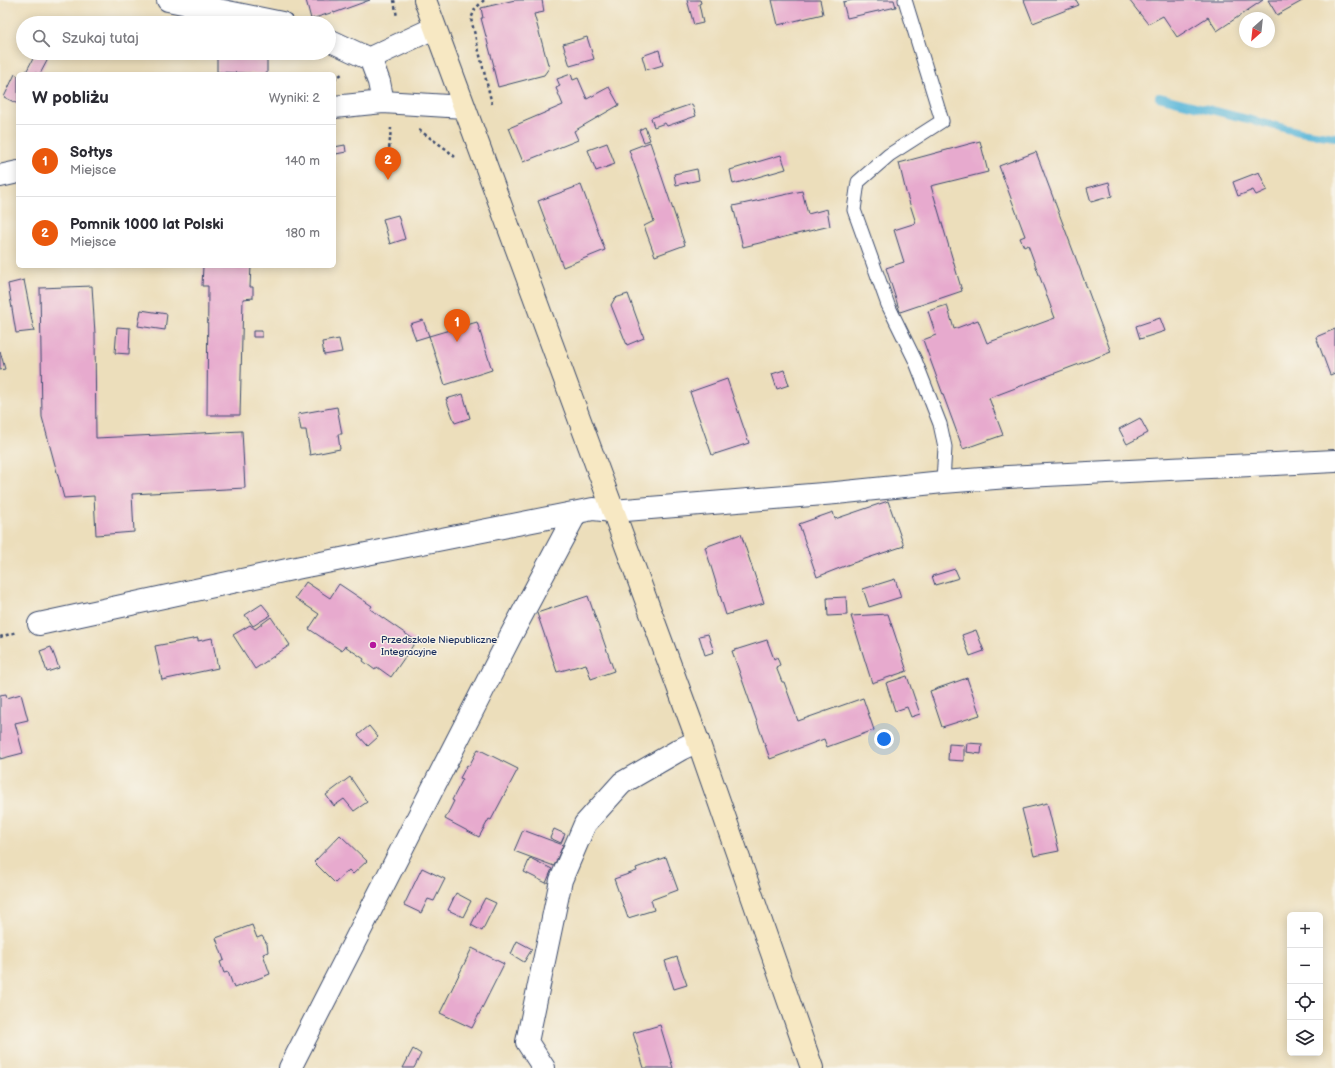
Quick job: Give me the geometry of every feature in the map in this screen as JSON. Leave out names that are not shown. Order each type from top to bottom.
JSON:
[{"type":"main road","points":[[425,0],[434,28],[514,240],[698,740],[812,1068]]},
{"type":"street","points":[[168,0],[247,16]]},
{"type":"street","points":[[370,58],[434,28]]},
{"type":"street","points":[[336,43],[370,58],[379,82],[383,102]]},
{"type":"street","points":[[336,107],[383,102],[464,106]]},
{"type":"street","points":[[0,176],[16,172]]},
{"type":"street","points":[[38,624],[294,569],[593,509],[613,511],[836,493],[943,482],[1094,472],[1335,461]]},
{"type":"street","points":[[290,1068],[510,637],[576,513]]},
{"type":"street","points":[[544,1068],[527,1042],[561,880],[585,824],[622,782],[681,748],[698,740]]},
{"type":"lane","points":[[905,0],[942,121],[890,155],[858,182],[854,210],[888,305],[915,360],[940,424],[945,447],[943,482]]},
{"type":"path","points":[[387,172],[391,125]]},
{"type":"building","points":[[306,0],[370,0],[334,13],[321,16],[310,16]]},
{"type":"building","points":[[515,0],[542,0],[544,12],[534,14],[549,68],[544,75],[498,87],[481,18],[483,18],[481,8]]},
{"type":"building","points":[[687,0],[700,0],[701,3],[699,4],[703,23],[694,25]]},
{"type":"building","points":[[772,0],[820,0],[823,14],[778,25]]},
{"type":"building","points":[[853,0],[894,0],[896,7],[847,18],[843,2]]},
{"type":"building","points":[[1024,0],[1076,0],[1079,5],[1033,23]]},
{"type":"building","points":[[1129,0],[1263,0],[1245,12],[1239,12],[1239,16],[1217,31],[1208,17],[1177,37],[1163,16],[1148,24]]},
{"type":"building","points":[[1268,0],[1304,0],[1277,15]]},
{"type":"building","points":[[587,37],[594,59],[570,66],[563,44]]},
{"type":"building","points":[[659,50],[663,65],[646,70],[642,56]]},
{"type":"building","points":[[32,60],[47,60],[41,72],[26,72]]},
{"type":"building","points":[[217,60],[267,60],[267,72],[217,72]]},
{"type":"building","points":[[15,74],[16,103],[4,97]]},
{"type":"building","points":[[571,74],[573,80],[578,78],[587,99],[609,87],[619,105],[574,131],[578,140],[523,162],[509,128],[563,105],[556,88],[560,86],[557,79]]},
{"type":"building","points":[[692,104],[696,116],[667,126],[665,123],[654,127],[651,118]]},
{"type":"building","points":[[645,127],[650,140],[644,142],[639,130]]},
{"type":"building","points":[[980,141],[988,172],[931,186],[962,291],[900,312],[886,268],[904,262],[894,230],[916,223],[899,163]]},
{"type":"building","points":[[650,142],[685,245],[655,256],[644,226],[654,221],[629,150]]},
{"type":"building","points":[[607,143],[615,164],[596,171],[588,150]]},
{"type":"building","points":[[345,145],[346,152],[336,154],[336,147]]},
{"type":"building","points":[[1036,152],[1111,352],[989,398],[1003,435],[963,449],[923,340],[936,335],[928,311],[947,305],[954,329],[978,320],[987,343],[1055,318],[1028,245],[1024,247],[1020,238],[1025,236],[999,166]]},
{"type":"building","points":[[781,155],[786,169],[733,184],[730,170]]},
{"type":"building","points":[[697,169],[699,180],[676,185],[674,174]]},
{"type":"building","points":[[1259,172],[1267,190],[1256,195],[1253,190],[1238,196],[1233,182]]},
{"type":"building","points":[[1109,182],[1112,196],[1091,202],[1087,188]]},
{"type":"building","points":[[581,185],[605,250],[563,267],[538,201]]},
{"type":"building","points":[[802,191],[808,214],[827,209],[830,226],[743,247],[733,206]]},
{"type":"building","points":[[398,215],[405,239],[390,244],[383,219]]},
{"type":"building","points":[[203,268],[251,268],[250,287],[253,287],[253,298],[243,299],[240,415],[207,415],[208,286],[202,286]]},
{"type":"building","points":[[24,280],[34,331],[16,333],[8,284]]},
{"type":"building","points":[[92,286],[95,334],[96,438],[242,431],[245,488],[132,494],[134,532],[96,535],[94,496],[64,498],[42,417],[40,288]]},
{"type":"building","points":[[628,294],[644,338],[627,345],[611,305],[615,298]]},
{"type":"building","points":[[141,310],[167,314],[165,330],[138,326]]},
{"type":"building","points":[[1160,318],[1165,331],[1140,339],[1136,326]]},
{"type":"building","points":[[423,320],[429,336],[416,340],[410,324]]},
{"type":"building","points":[[477,322],[492,370],[445,385],[429,336]]},
{"type":"building","points":[[117,327],[130,328],[129,354],[115,353]]},
{"type":"building","points":[[1335,329],[1335,373],[1330,375],[1316,337]]},
{"type":"building","points":[[253,331],[262,331],[262,337],[253,337]]},
{"type":"building","points":[[339,339],[342,352],[324,355],[322,342]]},
{"type":"building","points":[[0,351],[5,369],[0,370]]},
{"type":"building","points":[[784,370],[789,385],[777,389],[772,374]]},
{"type":"building","points":[[727,379],[749,443],[712,455],[690,392]]},
{"type":"building","points":[[463,394],[470,418],[455,423],[446,399]]},
{"type":"building","points":[[337,407],[342,434],[338,434],[340,449],[310,455],[306,430],[301,430],[298,414]]},
{"type":"building","points":[[1140,418],[1148,433],[1127,444],[1119,429]]},
{"type":"building","points":[[888,501],[904,546],[817,577],[799,524],[833,512],[835,519]]},
{"type":"building","points":[[741,534],[764,603],[726,615],[705,547]]},
{"type":"building","points":[[955,569],[959,578],[935,585],[932,576]]},
{"type":"building","points":[[895,579],[901,597],[869,607],[863,589]]},
{"type":"building","points":[[306,582],[330,598],[339,584],[372,606],[370,609],[416,641],[391,677],[377,667],[375,670],[363,661],[364,659],[345,646],[342,651],[309,629],[319,614],[295,598]]},
{"type":"building","points":[[588,596],[614,671],[591,679],[586,664],[557,672],[537,613]]},
{"type":"building","points":[[846,597],[847,615],[828,616],[827,598]]},
{"type":"building","points":[[262,604],[271,615],[253,626],[245,615]]},
{"type":"building","points":[[888,614],[907,671],[872,683],[851,616]]},
{"type":"building","points":[[271,617],[290,645],[255,669],[233,635],[250,625],[255,629]]},
{"type":"building","points":[[976,630],[984,651],[970,656],[962,635]]},
{"type":"building","points":[[708,634],[714,652],[705,655],[699,636]]},
{"type":"building","points":[[198,638],[198,641],[212,638],[218,668],[162,680],[155,646]]},
{"type":"building","points":[[767,640],[774,659],[777,657],[780,665],[776,667],[782,682],[784,682],[798,721],[863,698],[874,730],[827,747],[824,739],[770,759],[732,651]]},
{"type":"building","points":[[51,647],[59,668],[47,672],[40,651]]},
{"type":"building","points":[[907,676],[920,714],[911,717],[907,707],[895,711],[886,683]]},
{"type":"building","points":[[967,678],[980,715],[942,727],[930,691]]},
{"type":"building","points":[[6,694],[7,698],[21,694],[28,720],[15,723],[23,753],[0,759],[0,695]]},
{"type":"building","points":[[369,726],[378,737],[368,746],[358,735]]},
{"type":"building","points":[[967,743],[982,744],[981,754],[966,752]]},
{"type":"building","points":[[949,744],[964,745],[964,761],[948,760]]},
{"type":"building","points":[[478,749],[518,769],[491,820],[489,819],[479,837],[445,819],[454,801],[452,800],[463,779],[460,778],[467,765],[469,766]]},
{"type":"building","points":[[350,777],[367,802],[354,811],[344,799],[334,806],[326,795]]},
{"type":"building","points":[[1047,803],[1059,851],[1034,856],[1022,809]]},
{"type":"building","points":[[554,829],[565,834],[561,843],[550,838]]},
{"type":"building","points":[[523,830],[563,845],[554,866],[514,851]]},
{"type":"building","points":[[340,835],[367,861],[353,874],[349,870],[335,883],[314,862]]},
{"type":"building","points":[[666,857],[678,890],[651,900],[654,910],[628,918],[614,879],[637,871],[636,868]]},
{"type":"building","points":[[530,858],[552,869],[546,883],[524,872]]},
{"type":"building","points":[[422,868],[445,879],[434,901],[428,899],[421,913],[404,905]]},
{"type":"building","points":[[456,893],[471,901],[463,917],[448,910]]},
{"type":"building","points":[[485,898],[496,903],[482,931],[471,925]]},
{"type":"building","points":[[252,925],[257,938],[262,936],[267,944],[268,952],[263,954],[270,974],[234,988],[228,972],[224,973],[220,962],[224,960],[216,938]]},
{"type":"building","points":[[517,941],[532,949],[524,962],[511,954]]},
{"type":"building","points":[[472,948],[504,964],[472,1028],[440,1013]]},
{"type":"building","points":[[677,957],[687,985],[674,989],[665,961]]},
{"type":"building","points":[[660,1025],[673,1068],[644,1068],[633,1033]]},
{"type":"building","points":[[413,1049],[421,1054],[414,1068],[403,1068]]},
{"type":"waterway","points":[[1159,97],[1300,132],[1335,137]]},
{"type":"place","name":"Pomnik 1000 lat Polski","points":[[388,180]]},
{"type":"place","name":"Sołtys","points":[[457,342]]},
{"type":"place","name":"Przedszkole Niepubliczne Integracyjne","points":[[373,645]]}]
